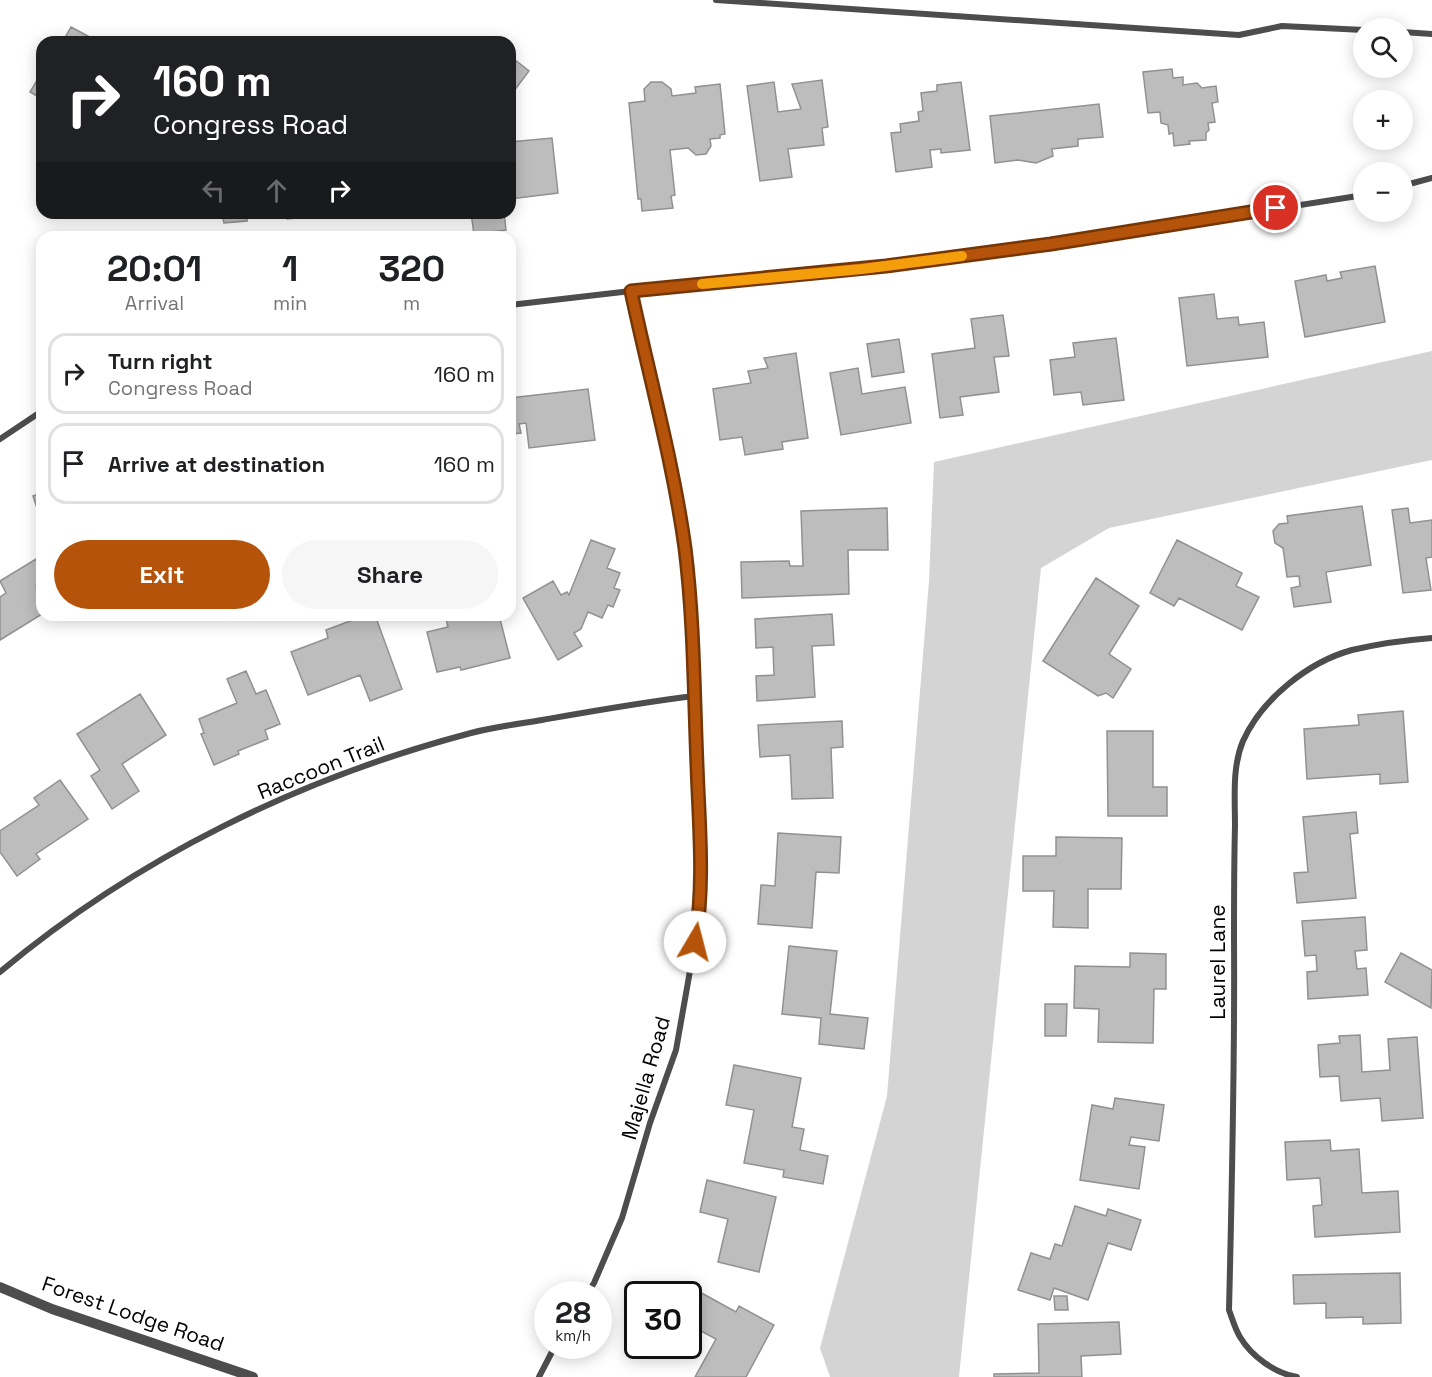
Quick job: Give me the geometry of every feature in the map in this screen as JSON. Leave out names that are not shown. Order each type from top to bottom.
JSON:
[{"type":"street","points":[[716,0],[1239,35],[1282,26],[1353,29]]},
{"type":"street","points":[[1413,33],[1432,34]]},
{"type":"street","points":[[1413,183],[1432,178]]},
{"type":"street","points":[[516,304],[886,266],[1051,244],[1353,197]]},
{"type":"street","name":"Majella Road","points":[[595,1281],[622,1218],[650,1123],[675,1050],[699,920],[701,838],[695,696],[685,548],[631,291]]},
{"type":"street","points":[[0,439],[36,415]]},
{"type":"street","name":"Laurel Lane","points":[[1297,1377],[1286,1375],[1253,1353],[1240,1337],[1229,1310],[1235,1099],[1236,768],[1243,741],[1260,712],[1283,689],[1314,666],[1350,651],[1408,639],[1432,638]]},
{"type":"street","name":"Raccoon Trail","points":[[0,972],[43,936],[173,852],[324,780],[472,733],[626,704],[695,696]]},
{"type":"street","name":"Forest Lodge Road","points":[[0,1287],[52,1309],[254,1377]]},
{"type":"street","points":[[539,1377],[548,1359]]},
{"type":"shaded area","points":[[1432,351],[1432,460],[1109,528],[1041,568],[959,1377],[830,1377],[820,1348],[887,1096],[929,581],[934,462]]},
{"type":"building","points":[[71,27],[88,36],[66,36]]},
{"type":"building","points":[[516,61],[529,71],[516,88]]},
{"type":"building","points":[[1172,69],[1173,78],[1183,77],[1183,85],[1197,83],[1202,88],[1216,86],[1218,102],[1212,103],[1215,122],[1208,123],[1209,130],[1206,133],[1206,140],[1189,141],[1190,144],[1174,146],[1173,133],[1169,134],[1168,125],[1161,123],[1160,112],[1148,113],[1143,72]]},
{"type":"building","points":[[822,80],[828,127],[822,128],[824,145],[788,149],[792,177],[760,181],[747,86],[774,82],[778,112],[801,109],[792,84]]},
{"type":"building","points":[[36,82],[36,96],[30,92]]},
{"type":"building","points":[[651,82],[662,82],[671,89],[672,96],[696,93],[695,87],[720,84],[725,134],[720,135],[720,138],[710,139],[711,146],[706,154],[696,155],[688,148],[670,150],[675,195],[671,196],[673,208],[642,211],[641,199],[638,199],[629,103],[645,101],[644,89]]},
{"type":"building","points":[[961,82],[970,150],[941,153],[941,149],[930,150],[932,167],[896,172],[891,133],[901,132],[900,124],[919,121],[918,112],[923,111],[921,93],[937,91],[937,85]]},
{"type":"building","points":[[1099,104],[1103,137],[1078,139],[1078,146],[1052,149],[1053,156],[1036,163],[1018,160],[995,163],[990,116]]},
{"type":"building","points":[[552,138],[558,193],[516,198],[516,141]]},
{"type":"building","points":[[223,219],[247,219],[247,221],[224,223]]},
{"type":"building","points":[[472,219],[505,219],[506,230],[474,231]]},
{"type":"building","points":[[1375,266],[1385,322],[1305,337],[1295,281],[1326,275],[1327,281],[1342,278],[1340,272]]},
{"type":"building","points":[[1214,294],[1217,319],[1238,317],[1239,325],[1264,322],[1268,357],[1187,366],[1179,298]]},
{"type":"building","points":[[1003,315],[1009,356],[994,357],[999,392],[960,397],[963,415],[940,418],[932,354],[975,348],[971,319]]},
{"type":"building","points":[[1116,338],[1124,400],[1083,405],[1081,392],[1054,395],[1050,360],[1075,357],[1073,343]]},
{"type":"building","points":[[899,339],[904,372],[872,377],[867,344]]},
{"type":"building","points":[[796,353],[808,438],[782,442],[783,449],[745,455],[742,437],[720,440],[713,389],[751,383],[748,371],[768,368],[764,358]]},
{"type":"building","points":[[858,368],[862,394],[905,387],[911,423],[841,435],[830,373]]},
{"type":"building","points":[[588,389],[595,440],[529,448],[526,423],[519,424],[521,433],[516,433],[516,397]]},
{"type":"building","points":[[1362,506],[1371,565],[1326,572],[1331,602],[1294,607],[1291,588],[1300,586],[1299,576],[1287,577],[1283,548],[1275,543],[1273,531],[1279,524],[1288,523],[1287,516]]},
{"type":"building","points":[[887,508],[888,550],[848,550],[849,594],[742,598],[741,562],[789,561],[790,566],[803,566],[801,511]]},
{"type":"building","points":[[1408,508],[1410,523],[1432,520],[1432,557],[1426,558],[1431,590],[1403,593],[1392,510]]},
{"type":"building","points":[[591,540],[615,549],[607,568],[620,573],[614,588],[620,590],[613,607],[608,605],[602,618],[588,612],[581,629],[574,633],[582,646],[558,660],[523,598],[553,581],[561,595],[567,592],[569,595]]},
{"type":"building","points":[[1177,540],[1242,573],[1236,586],[1259,597],[1242,630],[1179,598],[1174,606],[1150,593]]},
{"type":"building","points":[[36,559],[36,618],[0,640],[0,597],[6,593],[0,581]]},
{"type":"building","points":[[1096,578],[1139,606],[1109,654],[1131,669],[1113,698],[1106,693],[1098,696],[1043,661]]},
{"type":"building","points":[[832,614],[834,645],[812,646],[815,697],[757,701],[756,676],[774,675],[773,647],[756,648],[755,619]]},
{"type":"building","points":[[350,621],[377,621],[402,689],[370,701],[360,675],[308,695],[291,652],[328,638],[326,630]]},
{"type":"building","points":[[446,621],[501,621],[510,658],[461,670],[460,667],[437,672],[427,632],[448,627]]},
{"type":"building","points":[[246,671],[256,694],[266,690],[280,724],[265,730],[268,739],[238,751],[239,754],[214,765],[201,734],[204,733],[199,719],[237,703],[227,679]]},
{"type":"building","points":[[140,694],[166,735],[122,764],[139,791],[112,809],[91,776],[100,770],[77,734]]},
{"type":"building","points":[[1403,711],[1408,782],[1380,784],[1380,774],[1307,779],[1304,729],[1359,725],[1358,715]]},
{"type":"building","points":[[842,721],[843,747],[831,748],[833,798],[792,799],[790,755],[760,757],[758,725]]},
{"type":"building","points":[[1107,731],[1153,731],[1153,787],[1167,787],[1167,816],[1108,816]]},
{"type":"building","points":[[60,780],[88,819],[36,854],[40,859],[17,876],[0,852],[0,831],[39,805],[34,798]]},
{"type":"building","points":[[1356,812],[1358,833],[1350,834],[1356,898],[1297,903],[1294,873],[1308,872],[1303,817]]},
{"type":"building","points":[[778,833],[841,837],[839,873],[816,872],[812,928],[758,924],[761,885],[775,886]]},
{"type":"building","points":[[1056,837],[1122,838],[1121,889],[1088,889],[1088,928],[1053,927],[1054,891],[1023,891],[1023,856],[1056,856]]},
{"type":"building","points":[[1365,917],[1367,950],[1355,951],[1357,969],[1366,968],[1368,995],[1308,999],[1307,972],[1317,971],[1316,955],[1305,956],[1302,921]]},
{"type":"building","points":[[789,946],[837,951],[830,1014],[868,1018],[864,1049],[819,1044],[821,1018],[782,1014]]},
{"type":"building","points":[[1130,953],[1166,954],[1166,989],[1154,989],[1153,1043],[1098,1042],[1099,1009],[1074,1008],[1075,966],[1130,967]]},
{"type":"building","points":[[1401,953],[1432,970],[1431,1008],[1385,982]]},
{"type":"building","points":[[1045,1004],[1067,1004],[1066,1036],[1045,1036]]},
{"type":"building","points":[[1360,1035],[1362,1072],[1390,1070],[1388,1039],[1417,1037],[1423,1118],[1382,1121],[1380,1098],[1341,1101],[1339,1076],[1320,1077],[1318,1045],[1340,1043],[1339,1036]]},
{"type":"building","points":[[734,1065],[801,1078],[792,1127],[804,1129],[800,1150],[828,1156],[823,1184],[783,1177],[784,1170],[744,1163],[754,1110],[726,1105]]},
{"type":"building","points":[[1115,1098],[1164,1105],[1159,1141],[1131,1137],[1129,1145],[1145,1147],[1139,1189],[1080,1180],[1092,1105],[1113,1109]]},
{"type":"building","points":[[1330,1140],[1331,1151],[1359,1149],[1362,1193],[1398,1191],[1400,1232],[1315,1237],[1313,1206],[1322,1205],[1320,1178],[1287,1180],[1285,1142]]},
{"type":"building","points":[[707,1180],[776,1197],[759,1272],[718,1262],[728,1219],[700,1212]]},
{"type":"building","points":[[1075,1206],[1106,1216],[1108,1209],[1141,1220],[1131,1250],[1108,1243],[1088,1300],[1054,1288],[1050,1300],[1018,1290],[1031,1253],[1050,1259],[1055,1244],[1062,1246]]},
{"type":"building","points":[[1400,1273],[1401,1323],[1363,1324],[1363,1317],[1326,1318],[1326,1303],[1294,1304],[1293,1275]]},
{"type":"building","points":[[702,1293],[736,1312],[739,1306],[774,1325],[746,1377],[695,1377],[716,1339],[702,1332]]},
{"type":"building","points":[[1054,1296],[1067,1296],[1068,1310],[1055,1310]]},
{"type":"building","points":[[1119,1322],[1121,1354],[1081,1356],[1082,1377],[994,1377],[994,1374],[1039,1373],[1038,1324]]},
{"type":"slow traffic","points":[[702,284],[862,269],[962,256]]},
{"type":"route","points":[[695,942],[699,920],[701,838],[695,696],[685,548],[631,291],[886,266],[1051,244],[1276,208]]}]
